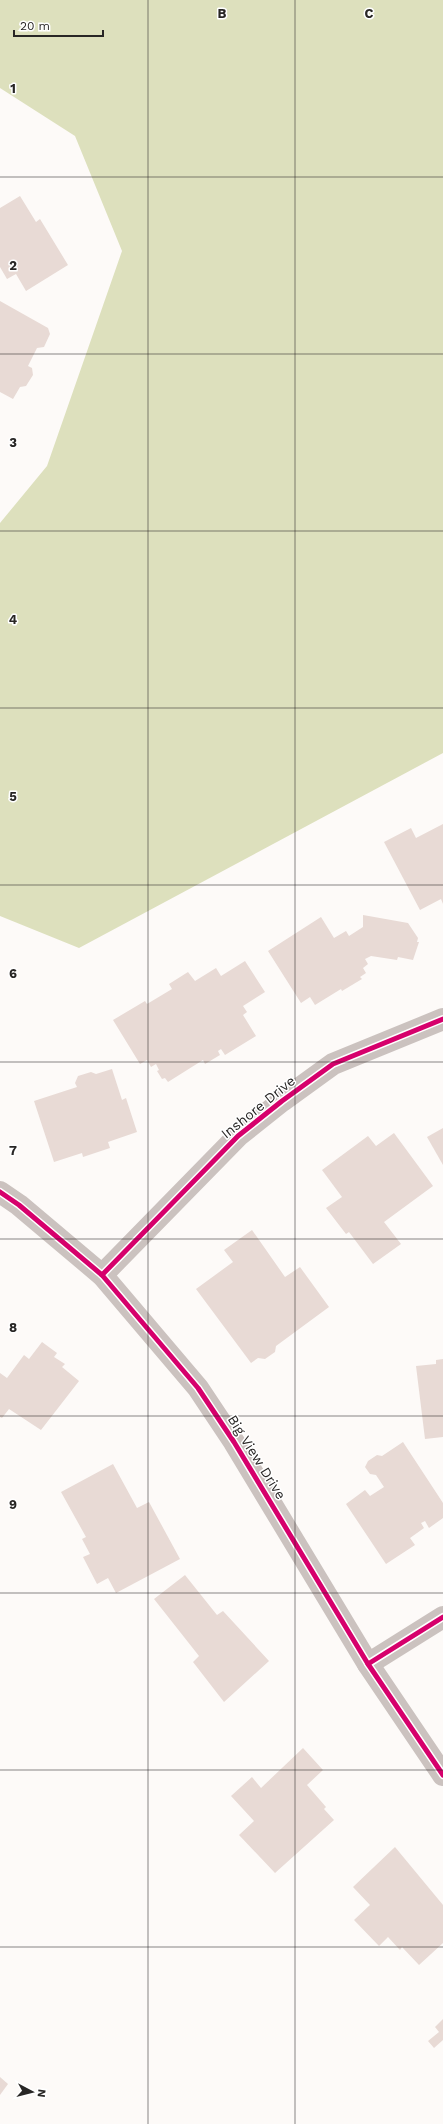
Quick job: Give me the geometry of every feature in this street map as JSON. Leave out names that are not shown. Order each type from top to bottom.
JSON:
[{"type":"street","name":"Inshore Drive","points":[[102,1274],[238,1136],[282,1101],[333,1064],[443,1019]]},
{"type":"street","name":"Big View Drive","points":[[0,1192],[19,1205],[102,1274],[198,1388],[234,1442],[368,1664],[443,1775]]},
{"type":"street","points":[[368,1664],[443,1617]]},
{"type":"green space","points":[[0,0],[443,0],[443,753],[79,948],[0,916],[0,523],[47,466],[122,251],[75,136],[0,88]]},
{"type":"building","points":[[20,196],[36,222],[40,219],[68,265],[26,291],[16,274],[7,279],[0,267],[0,208]]},
{"type":"building","points":[[0,301],[48,328],[50,334],[44,347],[37,348],[28,366],[32,368],[33,375],[26,386],[20,387],[13,399],[0,392]]},
{"type":"building","points":[[443,824],[443,904],[441,899],[420,910],[384,842],[411,828],[416,838]]},
{"type":"building","points":[[363,915],[408,923],[418,938],[417,942],[419,942],[413,960],[398,957],[397,960],[371,956],[365,959],[368,964],[363,968],[366,973],[360,977],[362,979],[342,991],[341,989],[315,1005],[310,997],[301,1003],[268,951],[321,917],[334,938],[346,931],[349,936],[363,927]]},
{"type":"building","points":[[245,961],[265,992],[243,1006],[247,1012],[243,1015],[256,1036],[225,1055],[221,1049],[218,1051],[220,1055],[205,1064],[203,1060],[168,1082],[165,1078],[162,1079],[157,1071],[159,1070],[156,1064],[151,1067],[147,1060],[140,1064],[113,1020],[145,1001],[147,1004],[172,989],[169,984],[188,972],[195,981],[216,968],[221,976]]},
{"type":"building","points":[[112,1069],[122,1100],[126,1098],[137,1132],[108,1142],[110,1148],[83,1157],[82,1153],[54,1162],[34,1101],[77,1087],[75,1083],[78,1076],[91,1072],[96,1074]]},
{"type":"building","points":[[443,1128],[443,1165],[427,1137]]},
{"type":"building","points":[[394,1133],[433,1186],[384,1222],[401,1244],[373,1264],[349,1232],[346,1234],[326,1208],[342,1197],[322,1170],[368,1136],[376,1146]]},
{"type":"building","points":[[252,1230],[285,1277],[300,1267],[329,1307],[276,1346],[275,1352],[265,1359],[258,1358],[251,1363],[196,1289],[233,1262],[224,1250]]},
{"type":"building","points":[[42,1342],[57,1353],[54,1357],[65,1364],[62,1367],[79,1381],[41,1430],[9,1409],[2,1418],[0,1417],[0,1373],[7,1378],[24,1355],[29,1359]]},
{"type":"building","points":[[443,1359],[443,1437],[425,1439],[416,1366],[436,1364],[436,1360]]},
{"type":"building","points":[[403,1442],[443,1503],[443,1518],[429,1528],[425,1521],[421,1523],[424,1528],[410,1538],[415,1545],[386,1564],[346,1504],[365,1490],[370,1496],[384,1487],[376,1475],[370,1474],[365,1467],[368,1461],[377,1455],[382,1456]]},
{"type":"building","points":[[113,1464],[137,1508],[149,1502],[180,1559],[116,1593],[108,1578],[97,1584],[83,1557],[90,1554],[82,1539],[86,1537],[61,1492]]},
{"type":"building","points":[[185,1575],[217,1615],[223,1611],[269,1661],[224,1702],[193,1662],[199,1656],[154,1599]]},
{"type":"building","points":[[303,1748],[323,1770],[307,1785],[326,1807],[324,1809],[334,1820],[275,1873],[239,1835],[254,1821],[231,1796],[252,1777],[261,1788]]},
{"type":"building","points":[[395,1847],[443,1905],[443,1943],[419,1965],[402,1947],[400,1950],[388,1937],[379,1946],[354,1920],[370,1905],[353,1887]]},
{"type":"building","points":[[443,2019],[443,2040],[434,2048],[428,2041],[439,2032],[435,2027]]},
{"type":"building","points":[[0,2077],[8,2084],[0,2095]]},
{"type":"cycle path","points":[[102,1275],[238,1136],[282,1101],[333,1064],[443,1019]]},
{"type":"cycle path","points":[[0,1192],[19,1205],[102,1275],[198,1388],[234,1442],[368,1664],[443,1775]]},
{"type":"cycle path","points":[[368,1664],[443,1617]]}]
